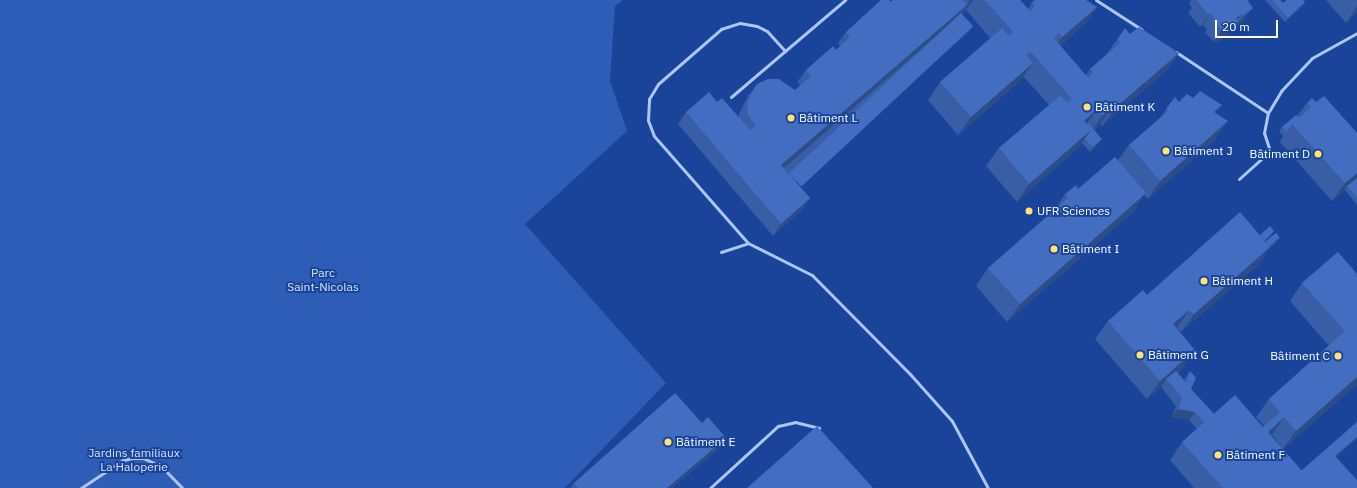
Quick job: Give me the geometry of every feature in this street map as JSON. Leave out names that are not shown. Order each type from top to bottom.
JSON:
[{"type":"lane","points":[[731,97],[845,0]]},
{"type":"lane","points":[[1096,0],[1144,32]]},
{"type":"lane","points":[[785,51],[767,31],[757,26],[740,23],[721,28],[658,84],[649,99],[648,120],[654,136],[748,243],[812,275],[910,374],[952,421],[988,488]]},
{"type":"lane","points":[[1239,179],[1270,151],[1264,133],[1268,112],[1281,91],[1312,58],[1357,33]]},
{"type":"lane","points":[[1171,49],[1268,112]]},
{"type":"lane","points":[[721,252],[748,243]]},
{"type":"lane","points":[[710,488],[778,426],[795,422],[817,426],[822,431]]},
{"type":"lane","points":[[81,488],[123,460],[143,458],[162,466],[182,488]]},
{"type":"green space","name":"Parc Saint-Nicolas","points":[[0,0],[623,0],[615,6],[610,81],[627,131],[525,224],[666,383],[565,488],[0,488]]},
{"type":"building","name":"Bâtiment L","points":[[881,0],[889,0],[891,2],[893,0],[962,0],[967,5],[781,165],[810,198],[781,224],[686,112],[709,92],[717,102],[722,98],[750,130],[756,126],[748,115],[747,102],[757,84],[768,79],[779,79],[795,90],[811,76],[806,70],[833,46],[836,50],[850,37],[846,32]]},
{"type":"building","name":"Bâtiment K","points":[[985,0],[1020,0],[1030,11],[1035,6],[1032,2],[1035,0],[1086,0],[1097,7],[1062,37],[1059,33],[1054,38],[1088,78],[1093,72],[1090,69],[1120,43],[1118,38],[1125,28],[1130,34],[1139,27],[1179,53],[1115,108],[1113,106],[1103,115],[1097,109],[1084,121],[1091,130],[1029,184],[999,148],[1061,95],[1067,103],[1072,99],[1030,51],[1026,55],[1033,63],[971,117],[940,82],[1002,28],[1009,36],[1013,32]]},
{"type":"building","points":[[1247,0],[1253,8],[1243,16],[1241,14],[1236,18],[1238,21],[1228,29],[1222,30],[1213,21],[1215,19],[1211,13],[1209,15],[1197,1]]},
{"type":"building","points":[[1272,0],[1280,0],[1283,3],[1287,0],[1303,0],[1305,2],[1288,18]]},
{"type":"building","points":[[961,13],[973,26],[801,186],[789,173]]},
{"type":"building","name":"Bâtiment J","points":[[1200,91],[1222,105],[1214,112],[1228,121],[1160,181],[1129,145],[1168,111],[1166,109],[1175,97],[1179,102],[1187,94],[1193,98]]},
{"type":"building","points":[[1324,96],[1357,133],[1357,173],[1345,183],[1292,124],[1311,107],[1307,103],[1312,98],[1316,102]]},
{"type":"building","points":[[1296,115],[1299,118],[1292,124],[1287,132],[1282,127]]},
{"type":"building","points":[[1088,123],[1102,139],[1093,147],[1085,139],[1091,130],[1086,124]]},
{"type":"building","name":"Bâtiment I","points":[[1115,157],[1146,193],[1020,304],[988,268],[1068,198],[1065,194],[1076,185],[1078,189]]},
{"type":"building","points":[[1356,179],[1357,181],[1357,197],[1347,186]]},
{"type":"building","points":[[1240,212],[1270,247],[1194,314],[1189,310],[1173,324],[1195,350],[1160,381],[1108,321],[1143,290],[1147,295]]},
{"type":"building","points":[[1270,226],[1274,231],[1265,240],[1260,235]]},
{"type":"building","points":[[1276,233],[1280,238],[1270,246],[1266,241]]},
{"type":"building","points":[[1338,252],[1357,274],[1357,377],[1296,431],[1284,417],[1268,432],[1317,488],[1223,488],[1182,442],[1235,395],[1263,427],[1280,412],[1269,399],[1345,331],[1302,283]]},
{"type":"building","points":[[1176,371],[1186,383],[1190,371],[1196,378],[1191,389],[1214,414],[1204,423],[1195,412],[1178,409],[1182,397],[1166,379]]},
{"type":"building","name":"Bâtiment E","points":[[675,393],[702,423],[708,417],[726,438],[667,488],[579,488],[574,483]]},
{"type":"building","points":[[1357,422],[1357,437],[1335,456],[1357,480],[1357,488],[1317,488],[1301,471]]},
{"type":"building","points":[[817,426],[873,488],[747,488]]},
{"type":"place","name":"Bâtiment K","points":[[1087,107]]},
{"type":"place","name":"Bâtiment L","points":[[791,118]]},
{"type":"place","name":"Bâtiment J","points":[[1166,151]]},
{"type":"place","name":"Bâtiment D","points":[[1318,154]]},
{"type":"place","name":"UFR Sciences","points":[[1029,211]]},
{"type":"place","name":"Bâtiment I","points":[[1054,249]]},
{"type":"place","name":"Bâtiment H","points":[[1204,281]]},
{"type":"place","name":"Bâtiment G","points":[[1140,355]]},
{"type":"place","name":"Bâtiment C","points":[[1338,356]]},
{"type":"place","name":"Bâtiment E","points":[[668,442]]},
{"type":"place","name":"Bâtiment F","points":[[1218,455]]},
{"type":"park label","name":"Jardins familiaux La Haloperie","points":[[134,460]]}]
